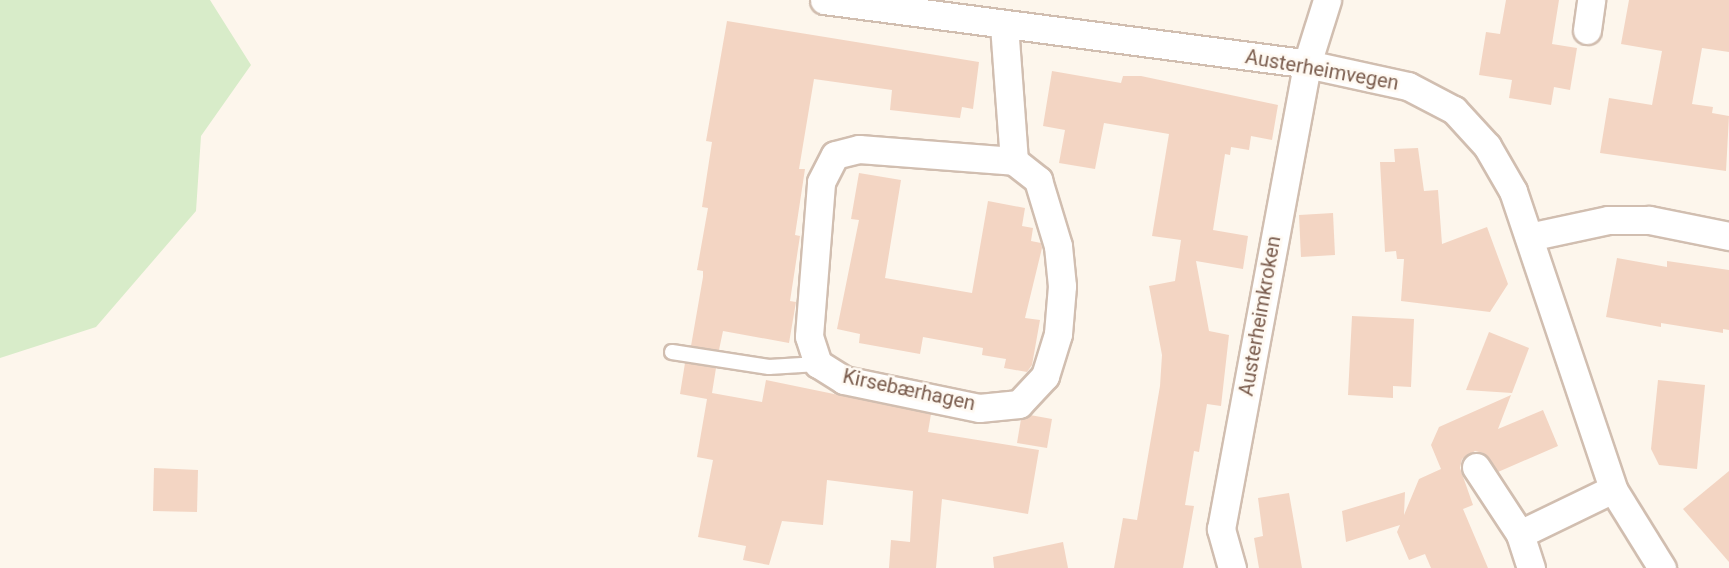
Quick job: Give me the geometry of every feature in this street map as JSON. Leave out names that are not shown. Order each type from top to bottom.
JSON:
[{"type":"street","name":"Austerheimvegen","points":[[824,0],[1307,63],[1408,86],[1454,110],[1487,146],[1513,191],[1561,343],[1613,489],[1662,568]]},
{"type":"street","name":"Austerheimkroken","points":[[1232,568],[1221,529],[1307,63],[1327,0]]},
{"type":"street","points":[[1587,30],[1591,0]]},
{"type":"street","points":[[1004,25],[1014,161]]},
{"type":"street","name":"Kirsebærhagen","points":[[860,149],[1014,161],[1038,180],[1058,246],[1062,286],[1058,334],[1045,376],[1019,404],[979,408],[844,380],[818,364],[809,336],[820,194],[821,182],[835,155],[860,149]]},
{"type":"street","points":[[1529,237],[1608,220],[1649,220],[1729,236]]},
{"type":"street","points":[[1476,467],[1520,534],[1531,568]]},
{"type":"street","points":[[1520,534],[1613,489]]},
{"type":"lane","points":[[672,352],[769,367],[818,364]]},
{"type":"green space","points":[[0,0],[210,0],[251,65],[201,136],[196,211],[96,327],[0,358]]},
{"type":"building","points":[[1506,0],[1559,0],[1552,44],[1577,48],[1570,90],[1554,87],[1551,105],[1509,98],[1512,80],[1479,75],[1486,32],[1500,34]]},
{"type":"building","points":[[1629,0],[1729,0],[1729,52],[1702,48],[1692,104],[1713,107],[1712,113],[1729,116],[1726,171],[1600,153],[1609,98],[1652,105],[1662,51],[1621,44]]},
{"type":"building","points":[[727,21],[979,62],[973,109],[962,107],[960,118],[890,110],[892,90],[814,79],[799,169],[805,169],[795,235],[800,236],[790,301],[796,302],[789,343],[723,331],[719,350],[691,346],[703,277],[703,271],[697,270],[708,208],[702,207],[712,142],[706,141]]},
{"type":"building","points":[[1052,71],[1121,83],[1123,76],[1141,76],[1278,105],[1272,140],[1251,136],[1249,150],[1231,147],[1230,155],[1225,154],[1213,230],[1248,236],[1243,269],[1196,261],[1209,331],[1229,335],[1221,406],[1207,404],[1199,452],[1194,451],[1185,505],[1194,506],[1183,568],[1114,568],[1123,518],[1137,520],[1160,386],[1162,355],[1149,286],[1175,281],[1181,240],[1152,236],[1169,134],[1104,123],[1095,169],[1059,163],[1065,130],[1043,126]]},
{"type":"building","points":[[1418,148],[1424,191],[1438,190],[1442,244],[1487,227],[1508,284],[1490,312],[1401,301],[1404,259],[1397,259],[1396,251],[1385,252],[1380,162],[1395,162],[1394,149]]},
{"type":"building","points":[[859,173],[901,180],[885,278],[972,293],[988,201],[1025,208],[1022,226],[1033,228],[1031,241],[1041,243],[1042,248],[1025,318],[1040,320],[1032,365],[1027,372],[1004,368],[1006,359],[982,355],[983,348],[923,337],[920,354],[859,343],[860,334],[837,329],[859,220],[851,219]]},
{"type":"building","points":[[1333,213],[1335,255],[1301,257],[1299,215]]},
{"type":"building","points":[[1617,258],[1667,267],[1667,261],[1729,270],[1729,330],[1723,329],[1723,333],[1661,323],[1661,327],[1606,317]]},
{"type":"building","points":[[1352,316],[1414,319],[1411,387],[1393,386],[1393,398],[1348,395]]},
{"type":"building","points":[[1489,332],[1529,348],[1512,393],[1466,390]]},
{"type":"building","points":[[685,363],[716,368],[712,393],[762,402],[766,380],[931,414],[928,432],[1039,450],[1028,514],[942,499],[936,568],[889,568],[891,540],[910,542],[913,491],[827,480],[823,525],[782,521],[769,565],[743,560],[746,546],[698,537],[713,460],[697,457],[707,399],[680,394]]},
{"type":"building","points":[[1658,380],[1705,385],[1697,469],[1659,465],[1651,449]]},
{"type":"building","points":[[1511,395],[1498,429],[1543,410],[1558,446],[1498,472],[1483,453],[1475,451],[1462,459],[1460,468],[1473,505],[1463,509],[1488,568],[1431,568],[1425,554],[1409,560],[1397,532],[1400,525],[1346,542],[1342,511],[1405,492],[1404,515],[1419,479],[1441,469],[1431,445],[1439,427]]},
{"type":"building","points":[[1030,415],[1052,419],[1047,448],[1017,443],[1021,419]]},
{"type":"building","points":[[154,468],[198,470],[197,512],[153,511]]},
{"type":"building","points":[[1729,471],[1729,562],[1683,509]]},
{"type":"building","points":[[1289,493],[1302,568],[1259,568],[1254,538],[1263,536],[1258,498]]},
{"type":"building","points":[[1063,542],[1068,568],[994,568],[993,557]]}]
